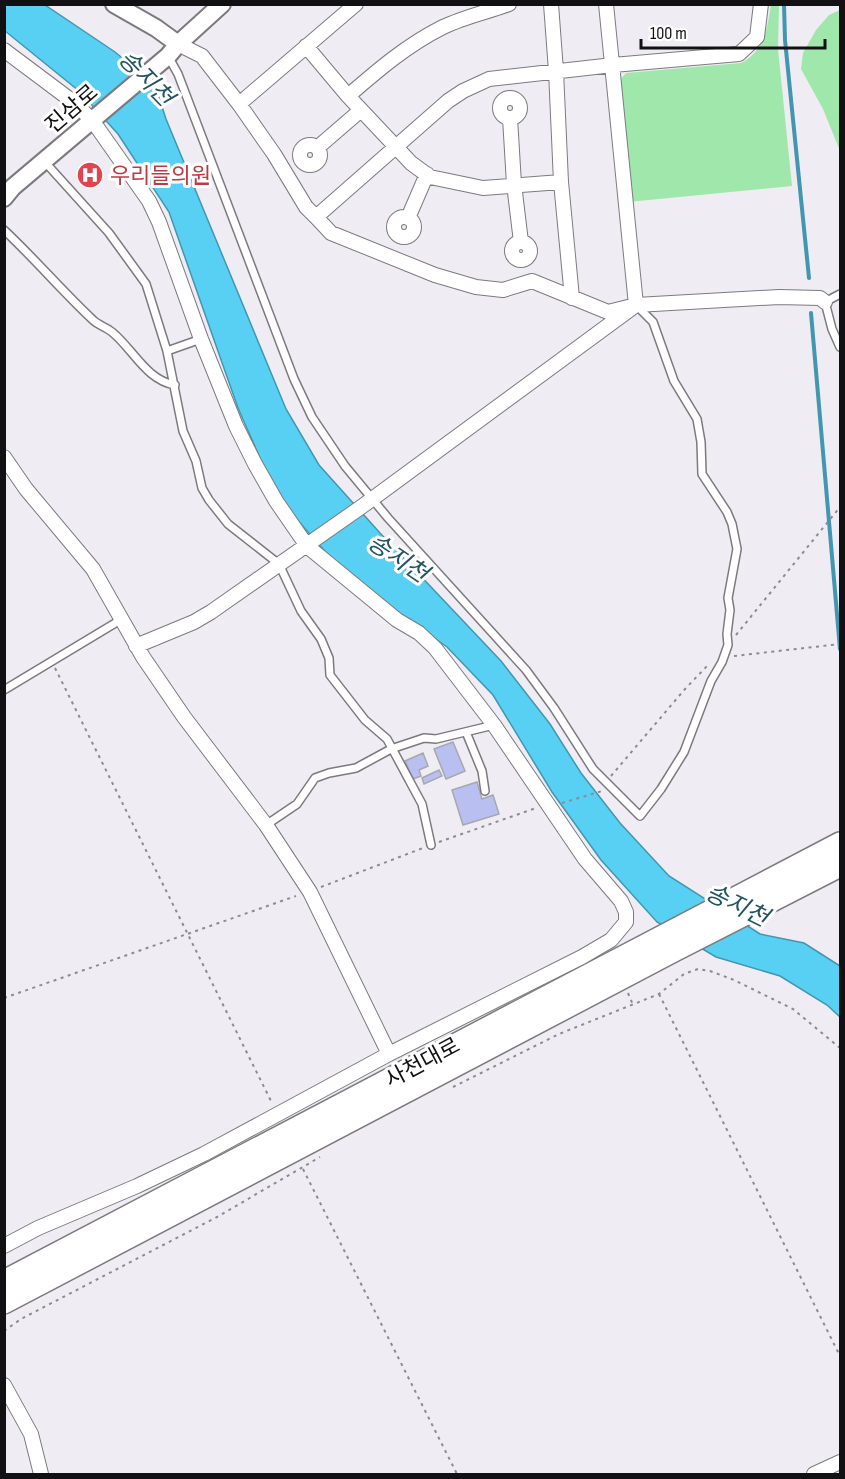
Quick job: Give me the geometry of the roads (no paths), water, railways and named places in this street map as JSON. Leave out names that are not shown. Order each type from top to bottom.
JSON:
[{"type":"main road","name":"사천대로","points":[[755,899],[840,843]]},
{"type":"main road","name":"사천대로","points":[[4,1303],[50,1269],[667,944],[755,899],[840,866]]},
{"type":"main road","name":"사천대로","points":[[4,1281],[50,1269]]},
{"type":"main road","points":[[4,1273],[50,1269]]},
{"type":"main road","points":[[4,1312],[50,1269]]},
{"type":"street","points":[[114,4],[156,28],[167,54],[202,56],[274,154],[306,207],[331,233],[435,275],[476,287],[503,290],[532,281],[608,312],[636,305],[779,297],[822,300]]},
{"type":"street","name":"진삼로","points":[[4,198],[222,4]]},
{"type":"street","points":[[239,104],[356,4]]},
{"type":"street","points":[[348,96],[396,55],[416,42],[445,26],[509,4]]},
{"type":"street","points":[[551,4],[561,182],[572,298]]},
{"type":"street","points":[[606,4],[636,305]]},
{"type":"street","points":[[316,218],[448,101],[463,91],[489,79],[739,54],[757,38],[761,4]]},
{"type":"street","points":[[306,46],[348,96],[411,163],[427,174],[449,182],[483,188],[561,182]]},
{"type":"street","points":[[4,50],[93,118],[149,201],[236,426],[255,464],[309,544],[397,620],[419,633],[435,648],[494,725],[585,860],[621,901],[626,912],[626,922],[611,940],[582,957],[389,1054],[204,1155],[38,1228],[4,1246]]},
{"type":"street","points":[[317,147],[361,110]]},
{"type":"street","points":[[510,118],[514,184],[521,242]]},
{"type":"street","points":[[408,218],[427,174]]},
{"type":"street","points":[[136,646],[194,622],[211,612],[368,502],[636,305]]},
{"type":"street","points":[[4,457],[27,489],[93,569],[136,646],[184,717],[266,825],[310,891],[389,1054]]},
{"type":"street","points":[[4,1385],[31,1434],[41,1474]]},
{"type":"street","points":[[814,1474],[840,1462]]},
{"type":"lane","points":[[167,54],[178,74],[294,379],[312,417],[368,502],[526,670],[554,708],[593,769],[640,816],[661,789],[684,752],[711,681],[722,662],[728,645],[726,634],[730,610],[728,598],[737,549],[727,512],[702,474],[698,419],[674,381],[653,322],[636,305]]},
{"type":"lane","points":[[44,161],[109,233],[136,269],[150,294],[167,351],[183,431],[208,500],[228,524],[279,564],[301,611],[321,639],[329,658],[330,675],[365,720],[387,739],[422,804],[431,845]]},
{"type":"lane","points":[[4,230],[47,271],[94,322],[112,332],[151,373],[165,383],[175,385]]},
{"type":"lane","points":[[840,294],[822,300],[840,347]]},
{"type":"lane","points":[[167,351],[201,339]]},
{"type":"lane","points":[[4,690],[122,619]]},
{"type":"lane","points":[[266,825],[297,804],[315,778],[356,768],[391,749],[424,738],[436,739],[494,725]]},
{"type":"lane","points":[[466,732],[482,771],[485,791]]},
{"type":"water","name":"송지천","points":[[4,5],[45,5],[115,52],[155,85],[166,119],[286,409],[319,465],[501,661],[550,724],[581,773],[620,823],[669,876],[760,934],[804,943],[840,966],[840,1017],[827,1005],[780,976],[716,957],[657,922],[601,860],[552,792],[493,695],[447,647],[400,614],[329,556],[286,507],[271,483],[238,408],[169,212],[118,134],[79,91],[5,31]]},
{"type":"waterway","points":[[784,4],[785,40],[809,278]]},
{"type":"waterway","points":[[811,313],[840,649]]},
{"type":"place","name":"우리들의원","points":[[90,175]]}]
